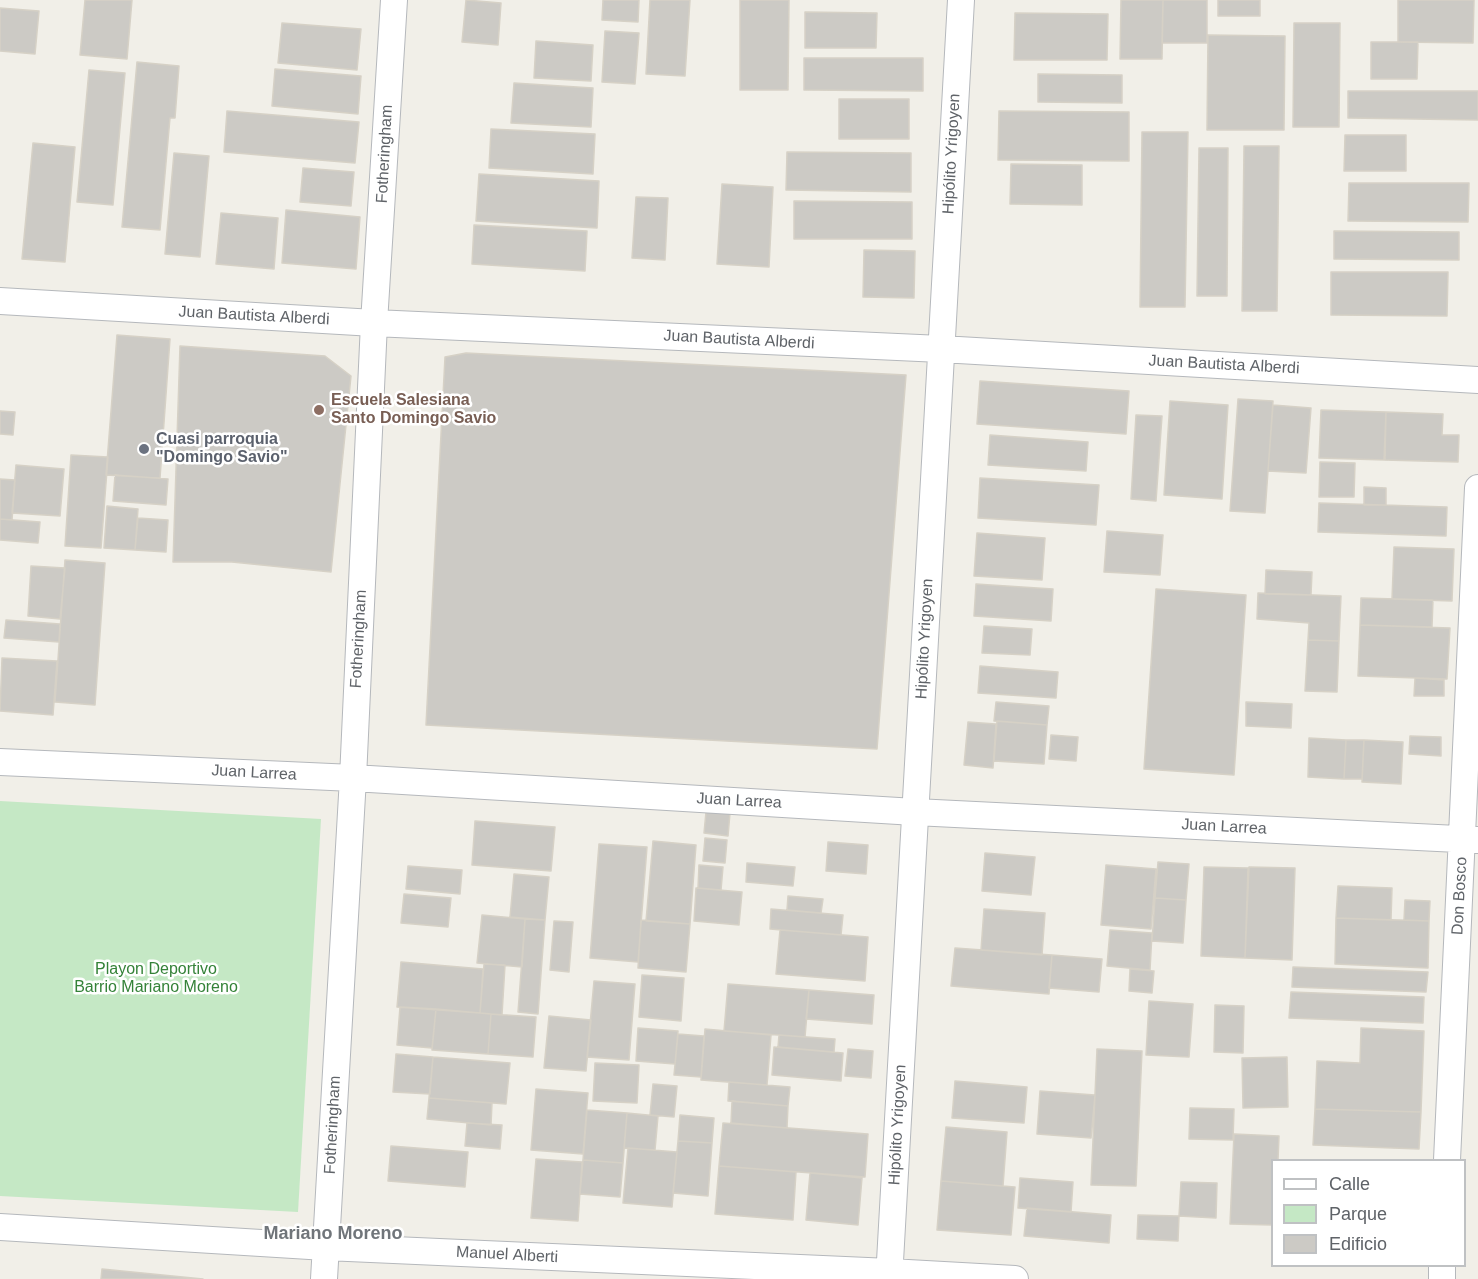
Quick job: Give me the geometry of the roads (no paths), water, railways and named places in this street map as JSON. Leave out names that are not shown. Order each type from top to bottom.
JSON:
[{"type":"street","name":"Fotheringham","points":[[324,1279],[374,323],[394,0]]},
{"type":"street","name":"Hipólito Yrigoyen","points":[[890,1275],[961,0]]},
{"type":"street","name":"Juan Bautista Alberdi","points":[[0,301],[374,323],[941,349],[1478,380]]},
{"type":"street","name":"Don Bosco","points":[[1448,1159],[1471,840],[1478,488]]},
{"type":"street","name":"Juan Larrea","points":[[0,762],[352,778],[915,812],[1471,840]]},
{"type":"street","name":"Manuel Alberti","points":[[0,1227],[890,1275],[1015,1279]]},
{"type":"place","name":"Escuela Salesiana Santo Domingo Savio","points":[[319,410]]},
{"type":"place","name":"Cuasi parroquia \"Domingo Savio\"","points":[[144,449]]},
{"type":"district","name":"Mariano Moreno","points":[[333,1234]]},
{"type":"park label","name":"Playon Deportivo Barrio Mariano Moreno","points":[[156,979]]}]
